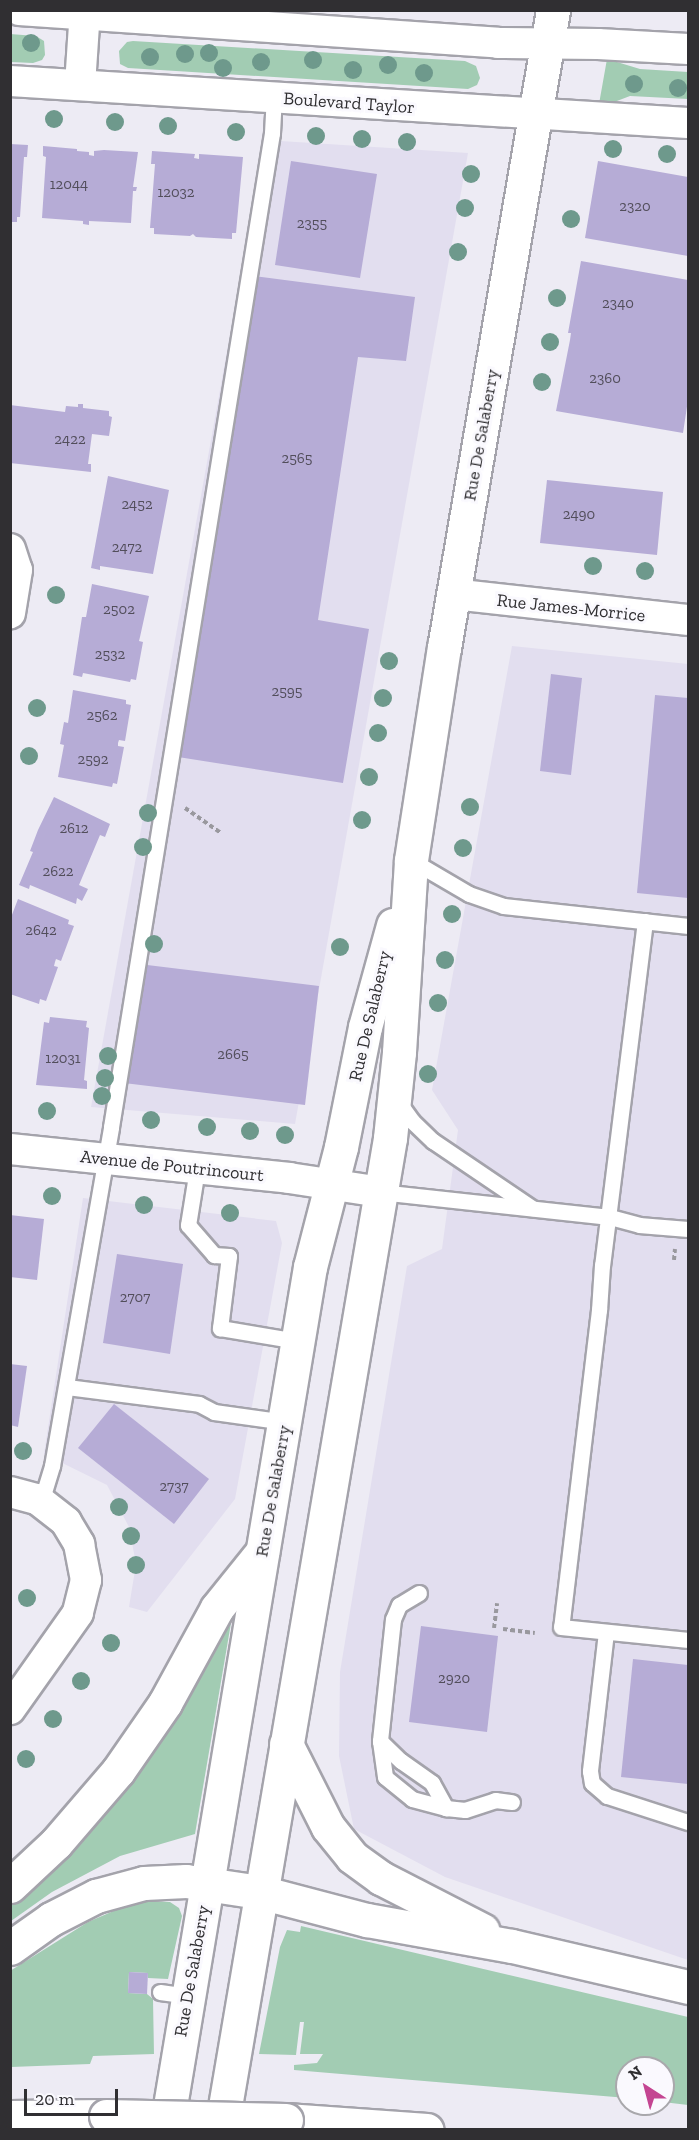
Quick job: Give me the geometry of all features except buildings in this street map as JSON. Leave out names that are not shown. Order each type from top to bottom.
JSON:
[{"type":"main road","name":"Rue De Salaberry","points":[[220,2130],[395,1098],[411,860],[453,594],[553,10]]},
{"type":"main road","name":"Rue De Salaberry","points":[[166,2130],[174,1994],[207,1882],[310,1267],[332,1184],[365,1027],[411,860]]},
{"type":"main road","points":[[10,1886],[56,1844],[124,1762],[165,1703],[217,1608],[262,1552]]},
{"type":"main road","points":[[286,1744],[328,1827],[352,1857],[381,1878],[512,1946]]},
{"type":"main road","points":[[10,1948],[51,1919],[96,1896],[154,1881],[207,1882],[260,1892],[367,1920],[512,1946],[688,1987]]},
{"type":"main road","points":[[10,2117],[106,2116],[286,2120],[427,2130]]},
{"type":"street","points":[[19,10],[85,12],[498,43],[688,49]]},
{"type":"street","points":[[80,85],[85,12]]},
{"type":"street","name":"Boulevard Taylor","points":[[10,81],[688,123]]},
{"type":"street","points":[[10,549],[17,570],[10,613]]},
{"type":"street","name":"Rue James-Morrice","points":[[453,594],[688,620]]},
{"type":"street","name":"Avenue de Poutrincourt","points":[[10,1149],[197,1168],[380,1192]]},
{"type":"street","points":[[10,1492],[41,1502],[66,1522],[83,1555],[86,1580],[78,1614],[10,1709]]},
{"type":"lane","points":[[41,1502],[52,1466],[67,1387],[164,803],[270,145],[274,98]]},
{"type":"lane","points":[[411,860],[469,894],[504,906],[688,926]]},
{"type":"lane","points":[[645,921],[610,1217],[602,1265],[561,1627],[688,1640]]},
{"type":"lane","points":[[395,1098],[412,1121],[433,1141],[534,1209]]},
{"type":"lane","points":[[197,1168],[189,1225],[214,1255],[229,1256],[220,1328],[298,1341]]},
{"type":"lane","points":[[380,1192],[610,1217],[639,1225],[688,1229]]},
{"type":"lane","points":[[67,1387],[200,1404],[214,1412],[285,1422]]},
{"type":"lane","points":[[418,1593],[399,1605],[393,1619],[381,1741],[385,1777],[412,1799],[446,1808],[465,1810],[495,1800],[512,1802]]},
{"type":"lane","points":[[606,1632],[590,1771],[592,1784],[606,1796],[688,1822]]},
{"type":"lane","points":[[381,1741],[401,1761],[432,1783],[446,1808]]},
{"type":"path","points":[[164,803],[183,807],[221,833]]},
{"type":"path","points":[[494,1628],[497,1603]]},
{"type":"path","points":[[503,1629],[535,1633]]},
{"type":"shaded area","points":[[265,140],[468,153],[295,1124],[91,1107]]},
{"type":"shaded area","points":[[512,646],[688,664],[688,1960],[445,1877],[354,1829],[339,1756],[340,1672],[407,1266],[442,1249],[458,1130],[432,1090]]},
{"type":"shaded area","points":[[83,1198],[276,1221],[282,1243],[235,1499],[147,1612],[129,1607],[136,1564],[129,1527],[107,1485],[44,1454]]},
{"type":"green space","points":[[10,34],[36,36],[44,41],[45,55],[42,60],[33,63],[11,62]]},
{"type":"green space","points":[[127,42],[465,61],[476,66],[480,78],[477,85],[468,89],[128,68],[120,64],[119,51]]},
{"type":"green space","points":[[607,59],[640,69],[688,72],[688,99],[630,96],[609,104],[599,104]]},
{"type":"green space","points":[[227,1622],[231,1623],[195,1834],[120,1856],[52,1892],[11,1921],[11,1905],[28,1890]]},
{"type":"green space","points":[[148,1901],[170,1902],[179,1908],[182,1916],[168,1979],[148,1978],[148,1973],[129,1972],[128,1993],[147,1994],[153,1999],[154,2054],[93,2056],[90,2064],[11,2067],[10,1971],[88,1922],[116,1910]]},
{"type":"green space","points":[[301,1926],[688,2017],[688,2105],[675,2103],[675,2056],[615,2056],[615,2097],[294,2070],[294,2065],[317,2063],[323,2054],[300,2054],[304,2022],[300,2022],[296,2055],[259,2054],[280,1947],[287,1930],[300,1932]]}]
